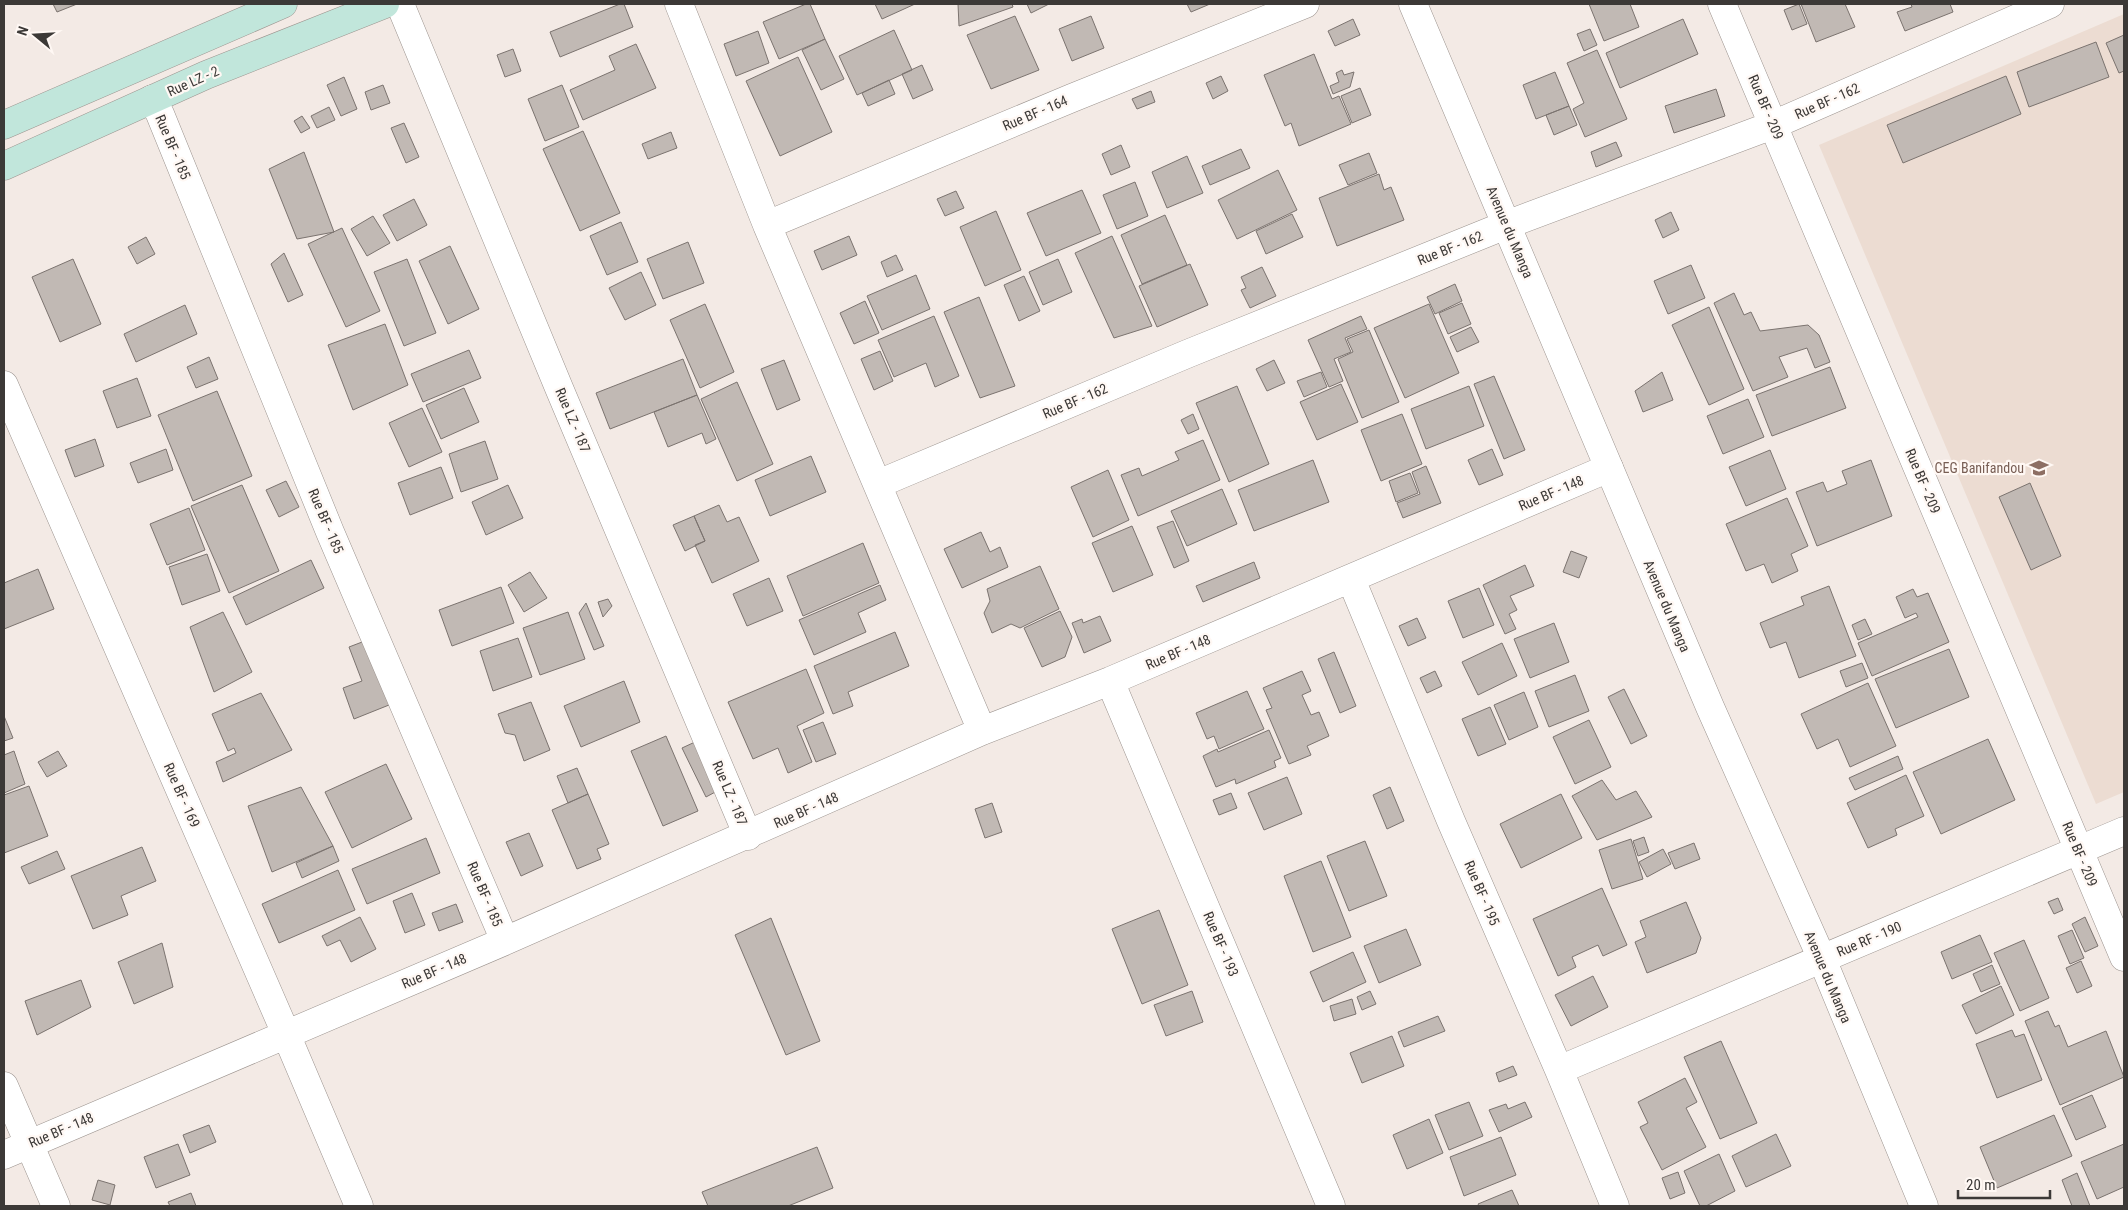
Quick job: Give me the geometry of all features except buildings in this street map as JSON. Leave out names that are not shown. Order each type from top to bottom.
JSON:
[{"type":"main road","points":[[4,125],[283,4]]},
{"type":"main road","name":"Rue LZ - 2","points":[[4,166],[206,75],[385,4]]},
{"type":"street","name":"Rue LZ - 187","points":[[400,4],[566,406],[748,836]]},
{"type":"street","points":[[679,4],[766,225],[982,731]]},
{"type":"street","name":"Rue BF - 164","points":[[766,225],[1305,4]]},
{"type":"street","name":"Avenue du Manga","points":[[1413,4],[1714,716],[1822,959],[1924,1206]]},
{"type":"street","name":"Rue BF - 209","points":[[1722,4],[2124,958]]},
{"type":"street","name":"Rue BF - 162","points":[[878,484],[1187,354],[1506,225],[1773,125],[2050,4]]},
{"type":"street","name":"Rue BF - 185","points":[[152,99],[160,114],[330,532],[505,942]]},
{"type":"street","name":"Rue BF - 169","points":[[4,385],[359,1206]]},
{"type":"street","name":"Rue BF - 148","points":[[4,1155],[505,942],[982,731],[1110,681],[1609,468]]},
{"type":"street","name":"Rue BF - 195","points":[[1351,579],[1451,821],[1559,1070],[1615,1206]]},
{"type":"street","name":"Rue BF - 193","points":[[1110,681],[1331,1206]]},
{"type":"street","name":"Rue RF - 190","points":[[1559,1070],[2124,831]]},
{"type":"street","points":[[4,1086],[56,1206]]},
{"type":"shaded area","name":"CEG Banifandou","points":[[2124,14],[2124,792],[2096,804],[1819,145]]},
{"type":"place","name":"CEG Banifandou","points":[[2039,468]]}]
